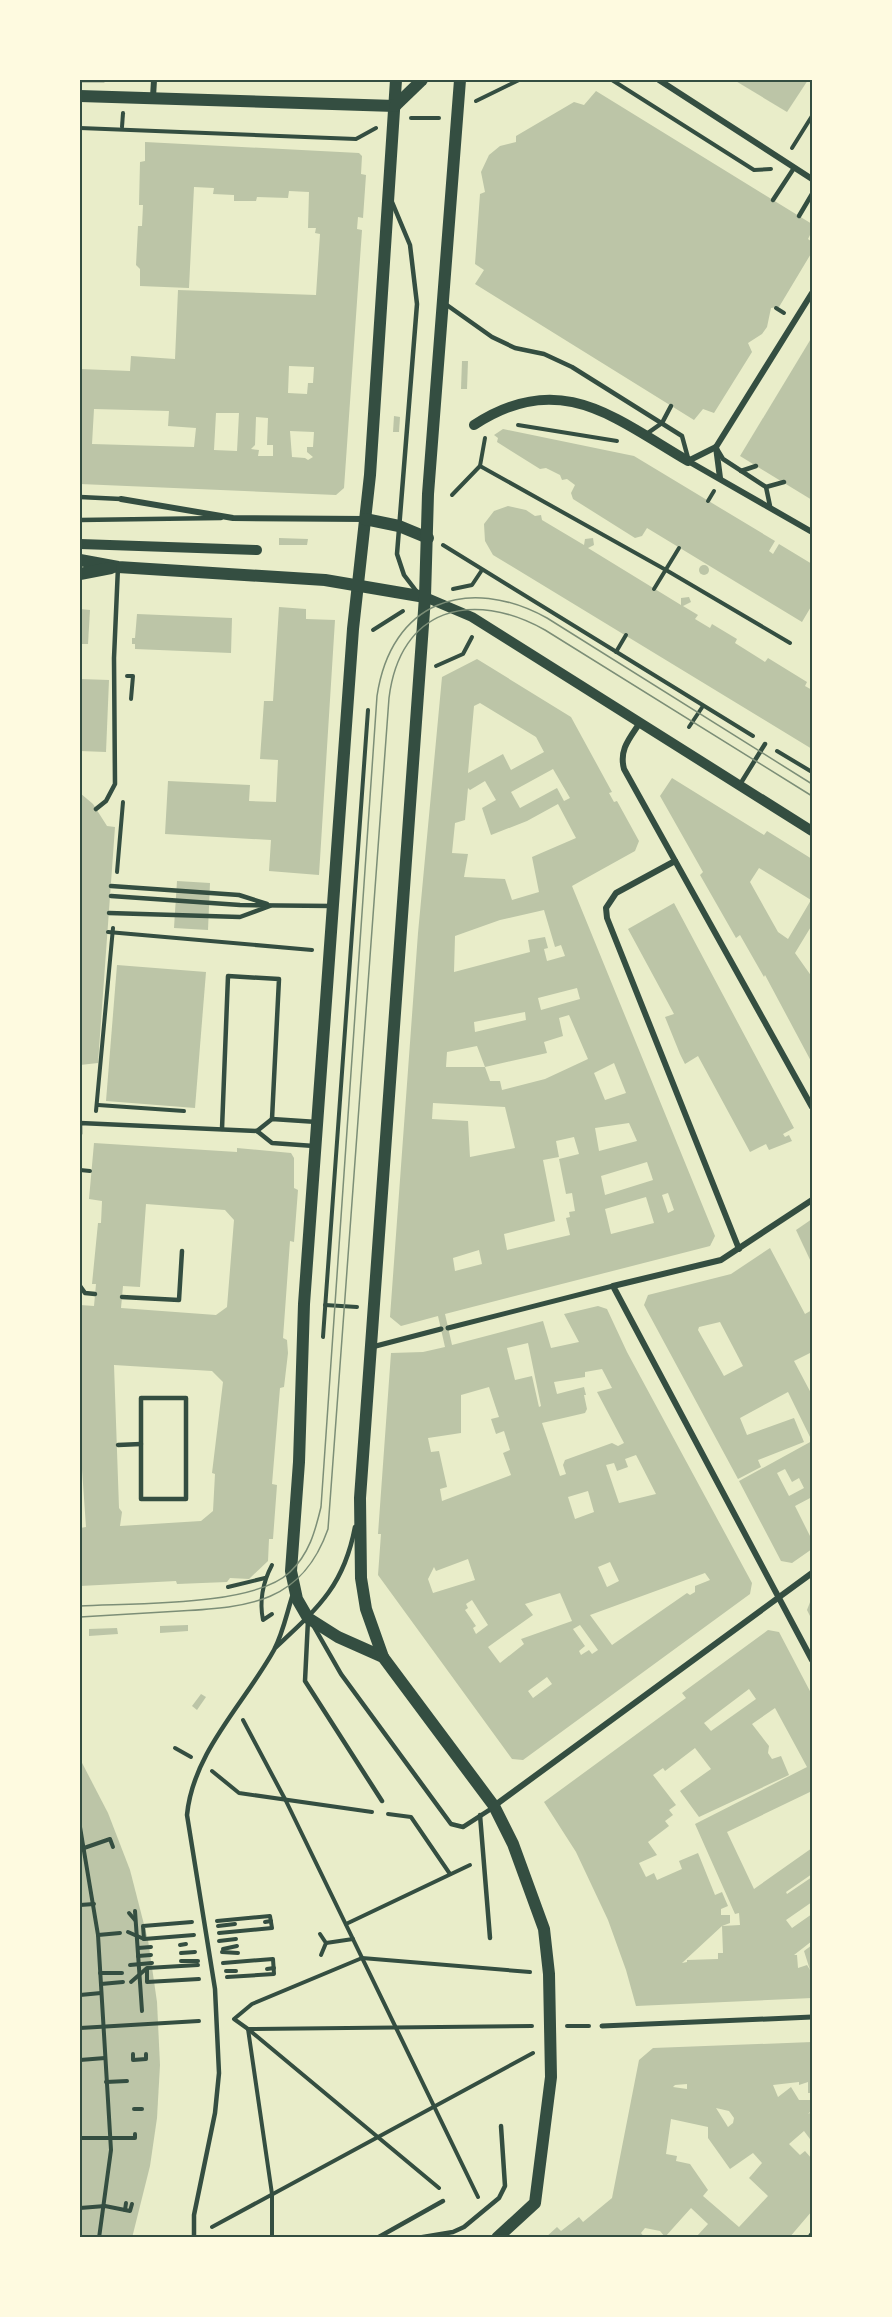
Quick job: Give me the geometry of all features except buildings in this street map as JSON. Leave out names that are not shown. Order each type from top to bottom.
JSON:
[{"type":"main road","points":[[383,1657],[338,1637],[308,1618],[294,1591],[291,1571],[299,1462],[304,1304],[315,1147],[358,584],[365,519],[396,80]]},
{"type":"main road","points":[[80,96],[395,106],[422,80]]},
{"type":"main road","points":[[460,80],[359,1505],[361,1578],[366,1609],[383,1657],[494,1806],[513,1844],[544,1929],[549,1974],[551,2077],[535,2203],[497,2238]]},
{"type":"main road","points":[[365,519],[399,526],[428,538]]},
{"type":"main road","points":[[80,560],[118,567],[358,584],[425,597]]},
{"type":"main road","points":[[80,574],[118,567]]},
{"type":"street","points":[[153,97],[154,80]]},
{"type":"street","points":[[659,80],[813,178]]},
{"type":"street","points":[[688,461],[716,447],[813,293]]},
{"type":"street","points":[[474,424],[492,413],[534,399],[562,398],[604,411],[813,532]]},
{"type":"street","points":[[716,447],[720,478]]},
{"type":"street","points":[[121,499],[233,518],[365,519]]},
{"type":"street","points":[[80,544],[257,550]]},
{"type":"street","points":[[425,597],[452,606],[481,623],[813,831]]},
{"type":"street","points":[[639,724],[624,746],[621,758],[624,769],[813,1107]]},
{"type":"street","points":[[675,861],[616,893],[606,908],[607,918],[739,1249]]},
{"type":"street","points":[[448,1328],[720,1260],[813,1200]]},
{"type":"street","points":[[613,1286],[813,1660]]},
{"type":"street","points":[[370,1348],[441,1329]]},
{"type":"street","points":[[494,1806],[813,1573]]},
{"type":"street","points":[[602,2025],[813,2017]]},
{"type":"lane","points":[[80,81],[105,80]]},
{"type":"lane","points":[[773,200],[795,168]]},
{"type":"lane","points":[[799,216],[813,194]]},
{"type":"lane","points":[[388,195],[410,245],[417,304],[398,554],[404,575],[415,591],[425,597]]},
{"type":"lane","points":[[443,303],[492,337],[515,348],[544,354],[572,367],[662,423],[682,436],[688,461]]},
{"type":"lane","points":[[640,432],[662,423],[671,406]]},
{"type":"lane","points":[[716,447],[723,459],[766,487],[770,506]]},
{"type":"lane","points":[[741,471],[756,466]]},
{"type":"lane","points":[[766,487],[784,482]]},
{"type":"lane","points":[[80,497],[121,499]]},
{"type":"lane","points":[[80,520],[233,518]]},
{"type":"lane","points":[[96,809],[106,801],[115,784],[118,567]]},
{"type":"lane","points":[[739,786],[765,744]]},
{"type":"lane","points":[[114,886],[239,895],[272,906]]},
{"type":"lane","points":[[111,896],[272,906],[333,906]]},
{"type":"lane","points":[[112,913],[240,917],[272,906]]},
{"type":"lane","points":[[222,1129],[228,976],[279,979],[272,1119]]},
{"type":"lane","points":[[258,1131],[272,1119],[317,1122]]},
{"type":"lane","points":[[80,1134],[80,1123],[222,1129],[258,1131],[272,1143],[315,1147]]},
{"type":"lane","points":[[122,1297],[178,1300],[182,1251]]},
{"type":"lane","points":[[80,1286],[85,1293],[96,1294]]},
{"type":"lane","points":[[141,1398],[186,1398],[186,1499],[141,1499],[141,1444],[141,1398]]},
{"type":"lane","points":[[118,1445],[141,1444]]},
{"type":"lane","points":[[274,1649],[329,1595],[350,1557],[359,1505]]},
{"type":"lane","points":[[194,2238],[194,2216],[215,2113],[219,2073],[214,1989],[187,1815],[189,1791],[274,1649],[294,1591]]},
{"type":"lane","points":[[308,1618],[305,1681],[382,1801]]},
{"type":"lane","points":[[308,1618],[341,1674],[446,1819],[451,1824],[463,1827],[494,1806]]},
{"type":"lane","points":[[480,1815],[489,1938]]},
{"type":"lane","points":[[417,2238],[464,2228],[499,2198],[505,2186],[501,2126]]},
{"type":"lane","points":[[377,2238],[443,2201]]},
{"type":"path","points":[[80,128],[356,139],[393,119],[440,118],[517,80]]},
{"type":"path","points":[[612,80],[754,170]]},
{"type":"path","points":[[508,424],[626,442],[640,432]]},
{"type":"path","points":[[452,495],[480,466],[486,433]]},
{"type":"path","points":[[480,466],[666,570],[790,643]]},
{"type":"path","points":[[428,538],[813,772]]},
{"type":"path","points":[[654,589],[679,548]]},
{"type":"path","points":[[419,669],[443,665],[463,654],[481,623]]},
{"type":"path","points":[[372,642],[373,630]]},
{"type":"path","points":[[615,652],[626,635]]},
{"type":"path","points":[[116,674],[132,676],[130,708]]},
{"type":"path","points":[[323,1341],[368,702]]},
{"type":"path","points":[[689,727],[703,706]]},
{"type":"path","points":[[114,886],[123,791]]},
{"type":"path","points":[[93,1124],[100,1095],[112,913]]},
{"type":"path","points":[[110,932],[316,950]]},
{"type":"path","points":[[80,1170],[90,1171]]},
{"type":"path","points":[[304,1304],[373,1308]]},
{"type":"path","points":[[228,1587],[265,1578]]},
{"type":"path","points":[[237,1708],[286,1801],[485,2212]]},
{"type":"path","points":[[222,1780],[239,1793],[411,1817],[450,1874]]},
{"type":"path","points":[[80,1827],[98,1935],[110,2139],[105,2206],[99,2238]]},
{"type":"path","points":[[84,1848],[110,1839],[113,1847]]},
{"type":"path","points":[[104,1841],[106,1849]]},
{"type":"path","points":[[346,1924],[484,1858]]},
{"type":"path","points":[[80,1905],[94,1904]]},
{"type":"path","points":[[135,1911],[142,2011]]},
{"type":"path","points":[[129,1913],[136,1920]]},
{"type":"path","points":[[208,1927],[265,1919],[271,1921]]},
{"type":"path","points":[[144,1939],[143,1926],[179,1923]]},
{"type":"path","points":[[128,1932],[136,1931]]},
{"type":"path","points":[[98,1935],[120,1933]]},
{"type":"path","points":[[320,1934],[326,1943]]},
{"type":"path","points":[[320,1941],[326,1943],[353,1939]]},
{"type":"path","points":[[320,1948],[326,1943]]},
{"type":"path","points":[[321,1955],[326,1943]]},
{"type":"path","points":[[180,1945],[186,1944]]},
{"type":"path","points":[[138,1948],[151,1947]]},
{"type":"path","points":[[138,1956],[151,1955]]},
{"type":"path","points":[[441,2189],[234,2019],[252,2004],[362,1958],[549,1974]]},
{"type":"path","points":[[130,1965],[152,1963]]},
{"type":"path","points":[[147,1968],[147,1982],[201,1979]]},
{"type":"path","points":[[238,1976],[267,1972],[274,1968]]},
{"type":"path","points":[[100,1973],[122,1972]]},
{"type":"path","points":[[131,1982],[140,1981]]},
{"type":"path","points":[[101,1984],[123,1982]]},
{"type":"path","points":[[80,1995],[101,1993]]},
{"type":"path","points":[[80,2028],[199,2021]]},
{"type":"path","points":[[248,2029],[602,2025]]},
{"type":"path","points":[[248,2029],[272,2194],[273,2238]]},
{"type":"path","points":[[212,2227],[551,2043]]},
{"type":"path","points":[[133,2054],[133,2060],[146,2059],[146,2054]]},
{"type":"path","points":[[80,2060],[105,2058]]},
{"type":"path","points":[[106,2082],[127,2081]]},
{"type":"path","points":[[134,2109],[142,2109]]},
{"type":"path","points":[[80,2138],[135,2138],[135,2134]]},
{"type":"path","points":[[125,2210],[126,2203]]},
{"type":"path","points":[[80,2208],[105,2206],[130,2211],[132,2204]]},
{"type":"tram line","points":[[80,1606],[191,1601],[249,1592],[273,1583],[290,1572],[302,1558],[314,1534],[321,1507],[377,696],[385,664],[398,638],[416,618],[437,605],[462,599],[489,598],[517,605],[547,618],[812,784]]},
{"type":"tram line","points":[[80,1617],[229,1607],[270,1596],[288,1586],[304,1572],[317,1554],[328,1529],[389,698],[396,668],[408,644],[424,626],[444,615],[466,610],[491,611],[518,617],[545,630],[812,796]]}]
